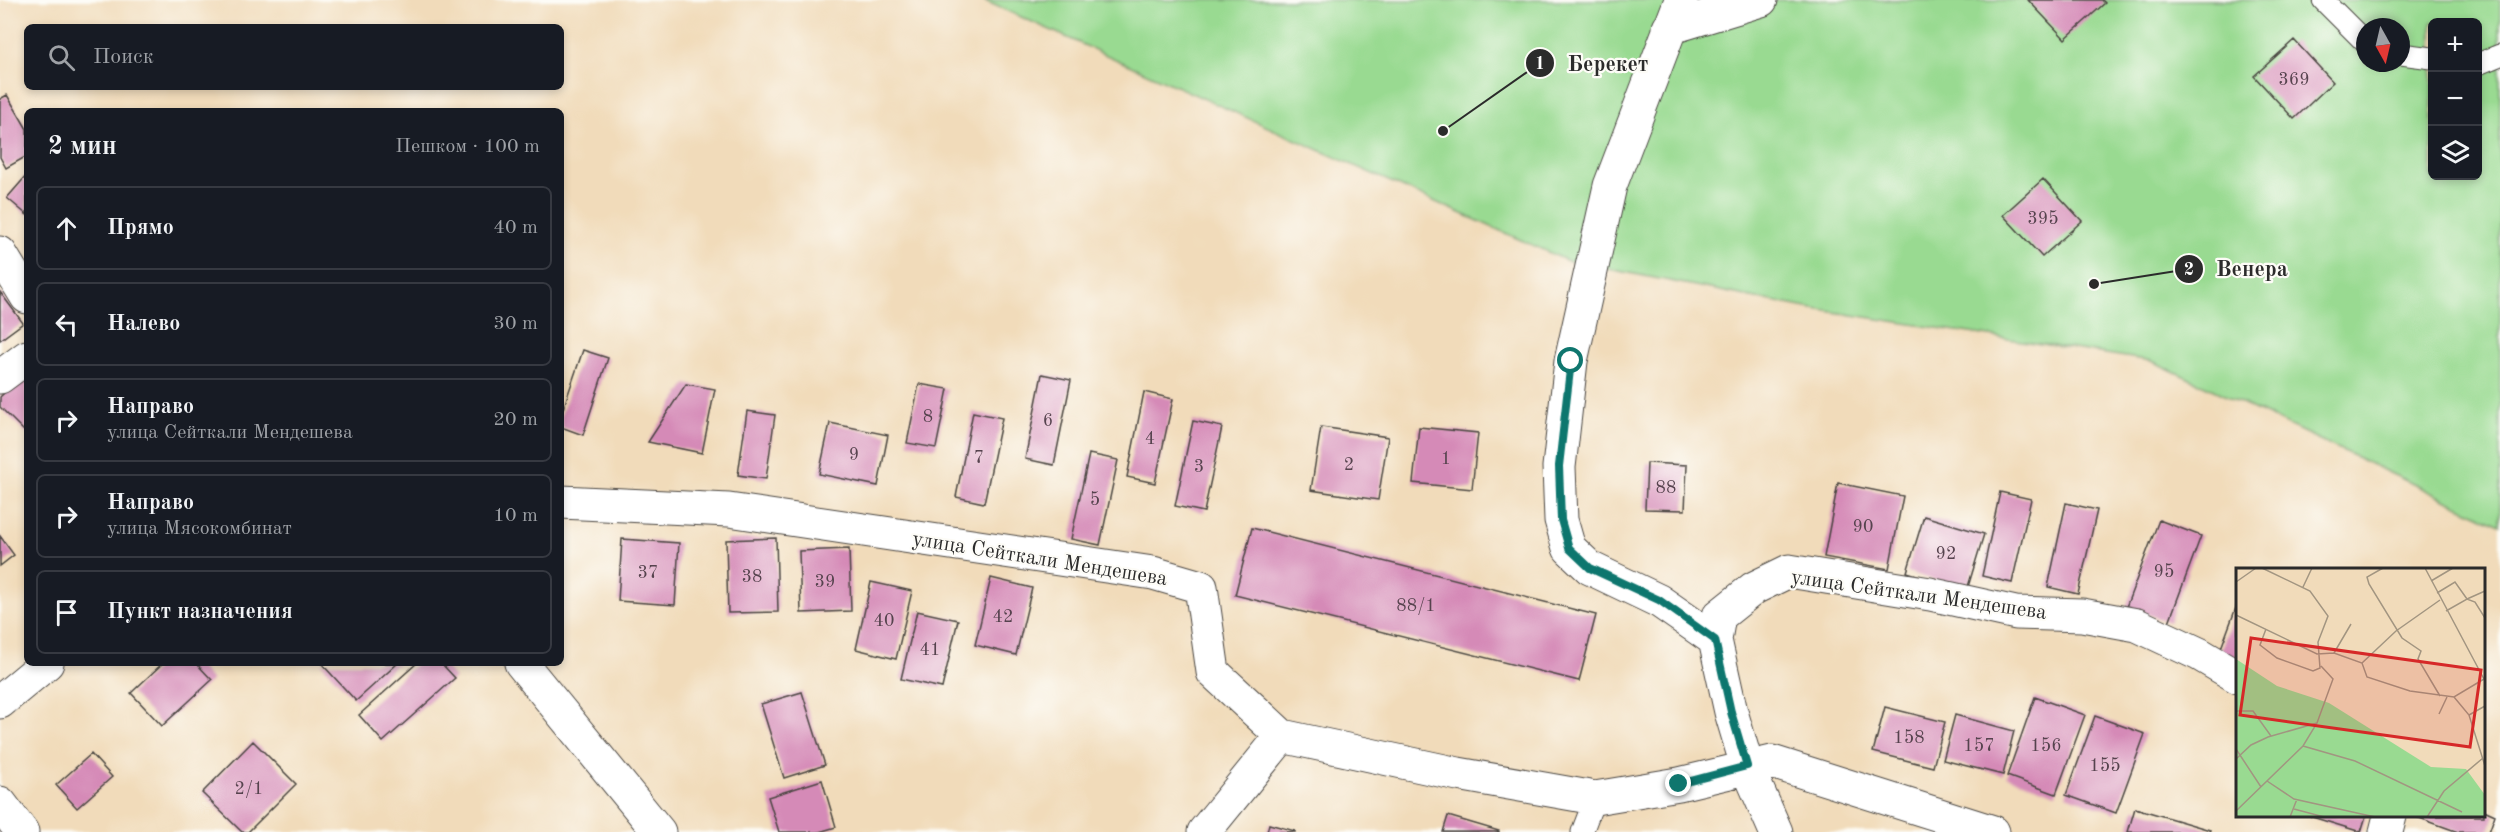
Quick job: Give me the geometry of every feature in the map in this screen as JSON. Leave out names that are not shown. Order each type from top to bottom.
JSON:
[{"type":"street","points":[[1715,640],[1659,600],[1590,568],[1569,548],[1561,520],[1559,466],[1574,349],[1610,186],[1675,14],[1761,0]]},
{"type":"street","points":[[0,253],[24,292]]},
{"type":"street","points":[[0,377],[24,359]]},
{"type":"street","name":"улица Сейткали Мендешева","points":[[564,502],[729,510],[1153,573],[1202,587],[1213,672],[1282,736]]},
{"type":"street","name":"улица Сейткали Мендешева","points":[[1776,832],[1747,766],[1731,712],[1715,640],[1719,616],[1754,588],[1789,571],[1930,594],[2016,613],[2082,615],[2137,625],[2199,654],[2236,676]]},
{"type":"street","points":[[0,702],[43,666]]},
{"type":"street","points":[[523,666],[659,832]]},
{"type":"street","points":[[1204,832],[1282,736],[1458,774],[1595,798],[1679,784],[1747,766],[1772,762],[1993,832]]},
{"type":"street","points":[[0,803],[22,832]]},
{"type":"street","points":[[2385,832],[2390,817]]},
{"type":"lane","points":[[2323,0],[2356,33]]},
{"type":"lane","points":[[2410,55],[2428,57]]},
{"type":"lane","points":[[2482,62],[2500,55]]},
{"type":"lane","points":[[1582,832],[1595,798]]},
{"type":"green space","points":[[983,0],[2500,0],[2500,525],[2152,361],[1807,308],[1568,261]]},
{"type":"building","points":[[2028,0],[2102,0],[2105,3],[2065,39]]},
{"type":"building","points":[[2294,40],[2333,82],[2294,119],[2254,76]]},
{"type":"building","points":[[7,95],[24,124],[24,158],[6,168],[0,157],[0,99]]},
{"type":"building","points":[[24,178],[24,212],[7,198]]},
{"type":"building","points":[[2043,179],[2082,221],[2042,257],[2003,215]]},
{"type":"building","points":[[0,292],[23,323],[0,340]]},
{"type":"building","points":[[583,350],[608,358],[583,435],[564,428],[564,406]]},
{"type":"building","points":[[24,374],[24,431],[0,407],[0,397]]},
{"type":"building","points":[[1042,374],[1071,380],[1054,465],[1025,459]]},
{"type":"building","points":[[686,384],[715,389],[702,453],[648,442]]},
{"type":"building","points":[[919,384],[948,389],[936,448],[907,443]]},
{"type":"building","points":[[1144,392],[1173,399],[1155,483],[1127,477]]},
{"type":"building","points":[[747,411],[775,415],[766,479],[738,475]]},
{"type":"building","points":[[973,412],[1002,418],[984,503],[956,497]]},
{"type":"building","points":[[1193,421],[1222,427],[1204,512],[1175,506]]},
{"type":"building","points":[[830,423],[888,435],[878,486],[819,474]]},
{"type":"building","points":[[1321,427],[1388,437],[1378,500],[1311,490]]},
{"type":"building","points":[[1419,427],[1478,433],[1472,489],[1413,483]]},
{"type":"building","points":[[1089,454],[1118,460],[1100,545],[1071,539]]},
{"type":"building","points":[[1647,463],[1687,465],[1685,510],[1645,509]]},
{"type":"building","points":[[1838,483],[1903,496],[1889,569],[1824,557]]},
{"type":"building","points":[[2000,492],[2031,499],[2012,583],[1982,576]]},
{"type":"building","points":[[2066,503],[2097,510],[2078,594],[2048,587]]},
{"type":"building","points":[[1924,516],[1984,534],[1967,590],[1907,572]]},
{"type":"building","points":[[2159,520],[2201,536],[2169,622],[2126,607]]},
{"type":"building","points":[[1252,528],[1596,615],[1579,681],[1235,595]]},
{"type":"building","points":[[0,536],[14,555],[0,566]]},
{"type":"building","points":[[776,538],[778,612],[728,613],[726,540]]},
{"type":"building","points":[[622,539],[679,543],[675,605],[618,601]]},
{"type":"building","points":[[849,549],[851,611],[801,613],[799,551]]},
{"type":"building","points":[[991,578],[1032,588],[1016,655],[975,645]]},
{"type":"building","points":[[871,582],[912,591],[896,659],[856,649]]},
{"type":"building","points":[[2236,608],[2236,665],[2217,659]]},
{"type":"building","points":[[917,611],[958,620],[942,688],[901,679]]},
{"type":"building","points":[[160,666],[199,666],[212,680],[162,726],[131,693]]},
{"type":"building","points":[[324,666],[395,666],[356,701]]},
{"type":"building","points":[[414,666],[444,666],[455,678],[383,742],[359,715]]},
{"type":"building","points":[[802,692],[825,765],[784,778],[761,704]]},
{"type":"building","points":[[2035,697],[2085,715],[2056,794],[2007,776]]},
{"type":"building","points":[[1885,707],[1945,722],[1933,767],[1873,752]]},
{"type":"building","points":[[1955,715],[2014,731],[2003,775],[1943,760]]},
{"type":"building","points":[[2095,716],[2145,734],[2116,813],[2066,795]]},
{"type":"building","points":[[253,741],[296,784],[248,832],[242,832],[202,793]]},
{"type":"building","points":[[91,754],[112,777],[77,808],[56,785]]},
{"type":"building","points":[[822,780],[836,827],[819,832],[779,832],[768,797]]},
{"type":"building","points":[[2135,808],[2210,830],[2209,832],[2128,832]]},
{"type":"building","points":[[2485,810],[2495,815],[2489,832],[2458,832],[2417,817],[2485,817]]},
{"type":"building","points":[[1448,816],[1499,831],[1499,832],[1443,832]]},
{"type":"building","points":[[2312,817],[2366,817],[2361,832]]},
{"type":"building","points":[[1269,824],[1295,831],[1295,832],[1267,832]]},
{"type":"place","name":"Берекет","points":[[1443,131]]},
{"type":"place","name":"Венера","points":[[2094,284]]},
{"type":"route","points":[[1571,361],[1559,466],[1561,520],[1569,548],[1590,568],[1659,600],[1715,640],[1731,712],[1747,766],[1679,784]]}]
